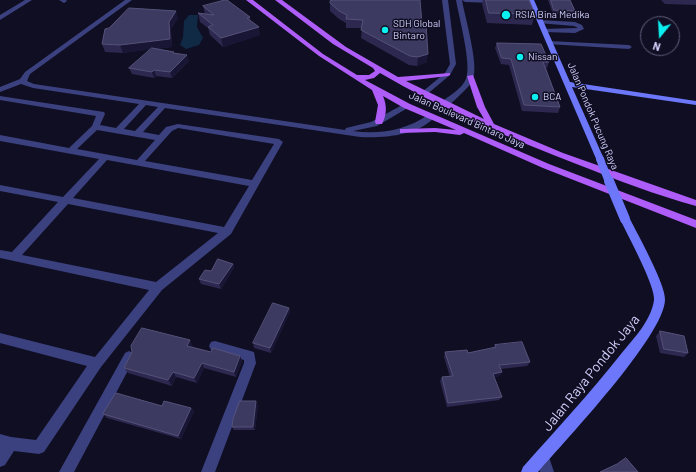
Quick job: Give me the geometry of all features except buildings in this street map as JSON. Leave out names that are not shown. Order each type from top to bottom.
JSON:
[{"type":"main road","name":"Jalan Boulevard Bintaro Jaya","points":[[249,0],[321,55],[375,89],[407,106],[516,153],[696,224]]},
{"type":"main road","name":"Jalan Boulevard Bintaro Jaya","points":[[278,0],[326,36],[375,66],[444,104],[525,141],[610,174],[696,203]]},
{"type":"main road","name":"Jalan Pondok Pucung Raya","points":[[531,0],[626,219]]},
{"type":"main road","points":[[353,75],[366,78],[374,75],[378,71],[375,66]]},
{"type":"main road","points":[[396,78],[422,78],[448,74]]},
{"type":"main road","points":[[471,76],[481,107],[492,126]]},
{"type":"main road","points":[[567,84],[696,103]]},
{"type":"main road","points":[[375,89],[382,104],[379,122]]},
{"type":"main road","points":[[417,110],[434,99]]},
{"type":"main road","points":[[403,131],[446,131],[480,138]]},
{"type":"main road","points":[[516,153],[510,147],[511,143],[516,140],[525,141]]},
{"type":"main road","name":"Jalan Raya Pondok Jaya","points":[[528,472],[608,380],[649,328],[656,312],[660,299],[653,276],[626,219]]},
{"type":"street","points":[[0,18],[29,0]]},
{"type":"street","points":[[0,90],[24,80],[27,74],[128,0]]},
{"type":"street","points":[[425,94],[448,74],[453,61],[445,0]]},
{"type":"street","points":[[444,104],[461,89],[471,76],[471,64],[459,0]]},
{"type":"street","points":[[465,0],[502,1]]},
{"type":"street","points":[[540,22],[575,24],[580,26],[582,29],[575,31],[544,30]]},
{"type":"street","points":[[449,26],[464,27]]},
{"type":"street","points":[[549,43],[629,47]]},
{"type":"street","points":[[24,80],[26,84],[33,86],[369,136],[403,131],[417,126],[431,117]]},
{"type":"street","points":[[0,98],[101,114],[95,127],[70,151]]},
{"type":"street","points":[[118,131],[144,103]]},
{"type":"street","points":[[137,134],[163,106]]},
{"type":"street","points":[[337,132],[360,128],[379,122],[407,106]]},
{"type":"street","points":[[0,460],[5,443],[39,447],[97,363],[158,287],[227,231],[279,142],[178,126],[169,129],[140,162]]},
{"type":"street","points":[[95,127],[161,138]]},
{"type":"street","points":[[0,138],[140,162],[255,184]]},
{"type":"street","points":[[14,256],[105,156]]},
{"type":"street","points":[[0,188],[227,231]]},
{"type":"street","points":[[0,254],[158,287]]},
{"type":"street","points":[[0,338],[97,363]]},
{"type":"street","points":[[208,472],[250,363],[250,356],[215,346]]},
{"type":"street","points":[[66,472],[129,357]]},
{"type":"street","points":[[542,456],[547,472]]},
{"type":"water","points":[[189,15],[198,15],[197,27],[203,38],[199,45],[186,49],[180,45],[183,37],[184,21]]},
{"type":"place","name":"RSIA Bina Medika","points":[[506,15]]},
{"type":"place","name":"SDH Global Bintaro","points":[[385,30]]},
{"type":"place","name":"Nissan","points":[[520,57]]},
{"type":"place","name":"BCA","points":[[535,97]]}]
